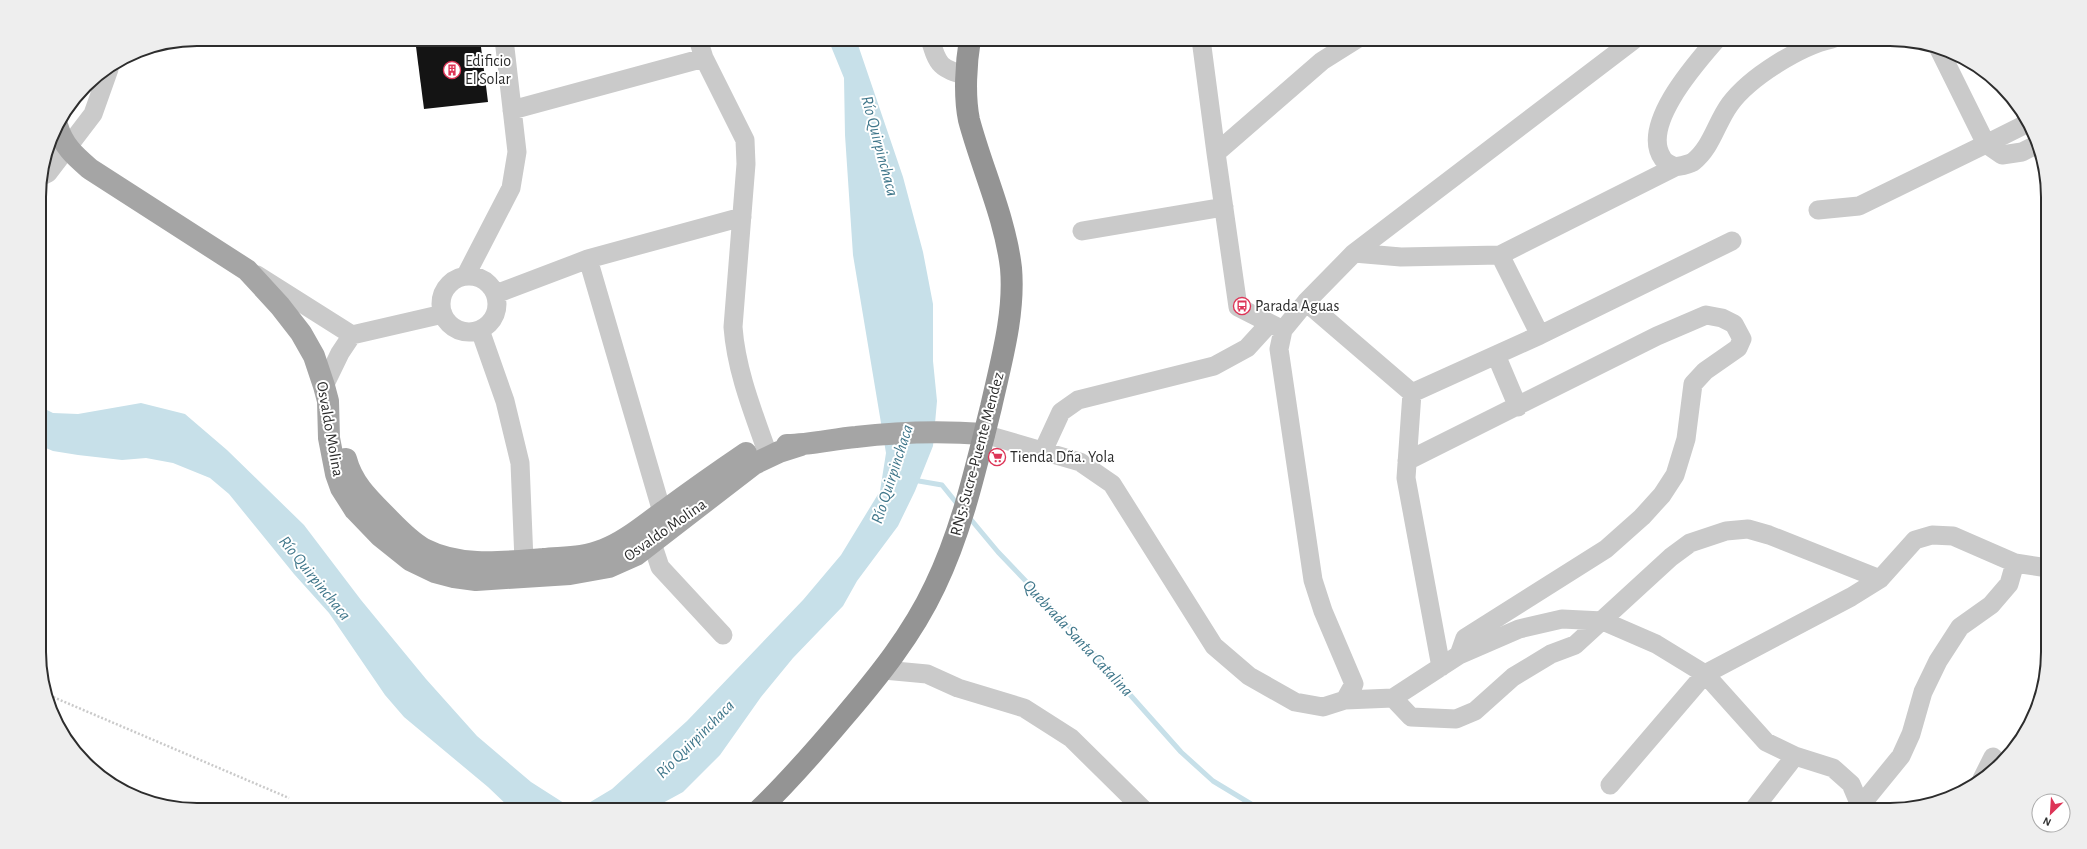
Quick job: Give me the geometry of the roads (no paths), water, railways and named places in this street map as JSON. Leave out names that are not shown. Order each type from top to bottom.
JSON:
[{"type":"highway","name":"RN5: Sucre-Puente Mendez","points":[[767,803],[801,767],[884,670],[908,636],[935,586],[956,536],[984,434],[1007,334],[1011,297],[1010,268],[1004,230],[969,118],[967,76],[969,46]]},
{"type":"main road","name":"Osvaldo Molina","points":[[62,136],[90,169],[247,270],[280,306],[301,333],[314,356],[326,394],[329,438],[336,474],[342,488],[355,510],[380,536],[410,560],[444,575],[476,580],[526,569],[570,574],[609,566],[636,555],[645,536],[669,518],[754,464],[779,452],[801,445]]},
{"type":"main road","points":[[669,518],[745,453],[765,446],[801,445],[856,437],[942,431],[984,434]]},
{"type":"street","points":[[466,275],[511,188],[517,152],[505,46]]},
{"type":"street","points":[[700,46],[704,58],[745,140],[746,151],[742,217],[733,327],[734,345],[748,398],[765,446]]},
{"type":"street","points":[[932,46],[935,58],[946,70],[967,76]]},
{"type":"street","points":[[1203,46],[1216,153],[1238,307],[1276,327]]},
{"type":"street","points":[[1216,153],[1322,61],[1346,46]]},
{"type":"street","points":[[1043,451],[1061,412],[1078,400],[1214,366],[1247,348],[1276,327],[1306,302],[1354,253],[1626,46]]},
{"type":"street","points":[[1675,168],[1663,160],[1658,150],[1658,130],[1672,97],[1696,62],[1711,46]]},
{"type":"street","points":[[1354,253],[1401,257],[1500,255],[1675,168],[1692,163],[1709,145],[1730,104],[1754,81],[1791,54],[1813,46]]},
{"type":"street","points":[[1942,56],[1986,144],[2002,155],[2022,152],[2032,147]]},
{"type":"street","points":[[512,110],[704,58]]},
{"type":"street","points":[[48,173],[62,136],[93,114],[106,76]]},
{"type":"street","points":[[1818,210],[1859,206],[2023,126]]},
{"type":"street","points":[[1082,231],[1224,207]]},
{"type":"street","points":[[496,294],[588,259],[742,217]]},
{"type":"street","points":[[1412,393],[1540,335],[1732,241]]},
{"type":"street","points":[[1500,255],[1540,335]]},
{"type":"street","points":[[588,259],[669,518]]},
{"type":"street","points":[[247,270],[297,299],[352,335]]},
{"type":"street","points":[[466,275],[475,276],[484,280],[491,286],[496,294],[497,311],[490,322],[480,330],[462,331],[454,328],[442,314],[442,297],[445,289],[454,280],[466,275]]},
{"type":"street","points":[[1306,302],[1412,393]]},
{"type":"street","points":[[326,394],[340,353],[352,335],[442,314]]},
{"type":"street","points":[[1408,461],[1657,336],[1706,315],[1722,318],[1734,324],[1742,339],[1738,348],[1705,371],[1693,384],[1686,439],[1675,475],[1652,506],[1606,549],[1465,638],[1459,655]]},
{"type":"street","points":[[1276,327],[1313,580],[1323,611],[1354,684],[1346,700]]},
{"type":"street","points":[[480,330],[505,401],[520,463],[526,569]]},
{"type":"street","points":[[1496,355],[1518,406]]},
{"type":"street","points":[[1412,393],[1406,478],[1441,667]]},
{"type":"street","points":[[984,434],[1080,462],[1112,484],[1214,646],[1249,676],[1295,702],[1323,707],[1346,700],[1393,698],[1459,655],[1519,629],[1562,619],[1603,621],[1656,644],[1705,674],[1766,742],[1795,756],[1833,768],[1851,784],[1859,803]]},
{"type":"street","points":[[1393,698],[1411,717],[1456,719],[1475,711],[1513,677],[1551,654],[1575,645],[1603,621],[1671,557],[1690,543],[1726,531],[1748,529],[1769,535],[1880,579]]},
{"type":"street","points":[[1610,785],[1705,674],[1851,597],[1880,579],[1915,540],[1932,535],[1953,536],[2015,563],[2041,567]]},
{"type":"street","points":[[645,536],[660,567],[723,636]]},
{"type":"street","points":[[1864,803],[1901,756],[1911,734],[1923,692],[1938,661],[1960,627],[1991,605],[2009,584],[2015,563]]},
{"type":"street","points":[[884,670],[927,674],[958,688],[1024,708],[1071,738],[1137,803]]},
{"type":"street","points":[[1758,803],[1795,756]]},
{"type":"street","points":[[1989,765],[1993,757]]},
{"type":"water","name":"Río Quirpinchaca","points":[[831,46],[858,46],[903,177],[923,252],[933,304],[933,361],[937,401],[933,446],[915,491],[898,526],[857,581],[843,606],[793,658],[761,697],[720,755],[683,792],[663,803],[589,803],[612,789],[687,721],[803,600],[841,555],[880,491],[886,453],[853,255],[845,135],[844,78]]},
{"type":"water","name":"Río Quirpinchaca","points":[[141,403],[185,414],[227,450],[304,525],[361,600],[426,679],[477,736],[531,782],[564,803],[505,803],[488,787],[404,717],[385,695],[329,613],[294,574],[229,494],[210,478],[173,463],[146,458],[122,460],[78,455],[53,451],[46,448],[46,410],[53,413],[78,414]]},
{"type":"waterway","name":"Quebrada Santa Catalina","points":[[913,480],[942,485],[959,506]]},
{"type":"waterway","name":"Quebrada Santa Catalina","points":[[968,516],[998,552],[1068,625],[1181,752],[1213,781],[1249,803]]},
{"type":"place","name":"Edificio El Solar","points":[[452,70]]},
{"type":"place","name":"Parada Aguas","points":[[1242,306]]},
{"type":"place","name":"Tienda Dña. Yola","points":[[997,457]]}]
